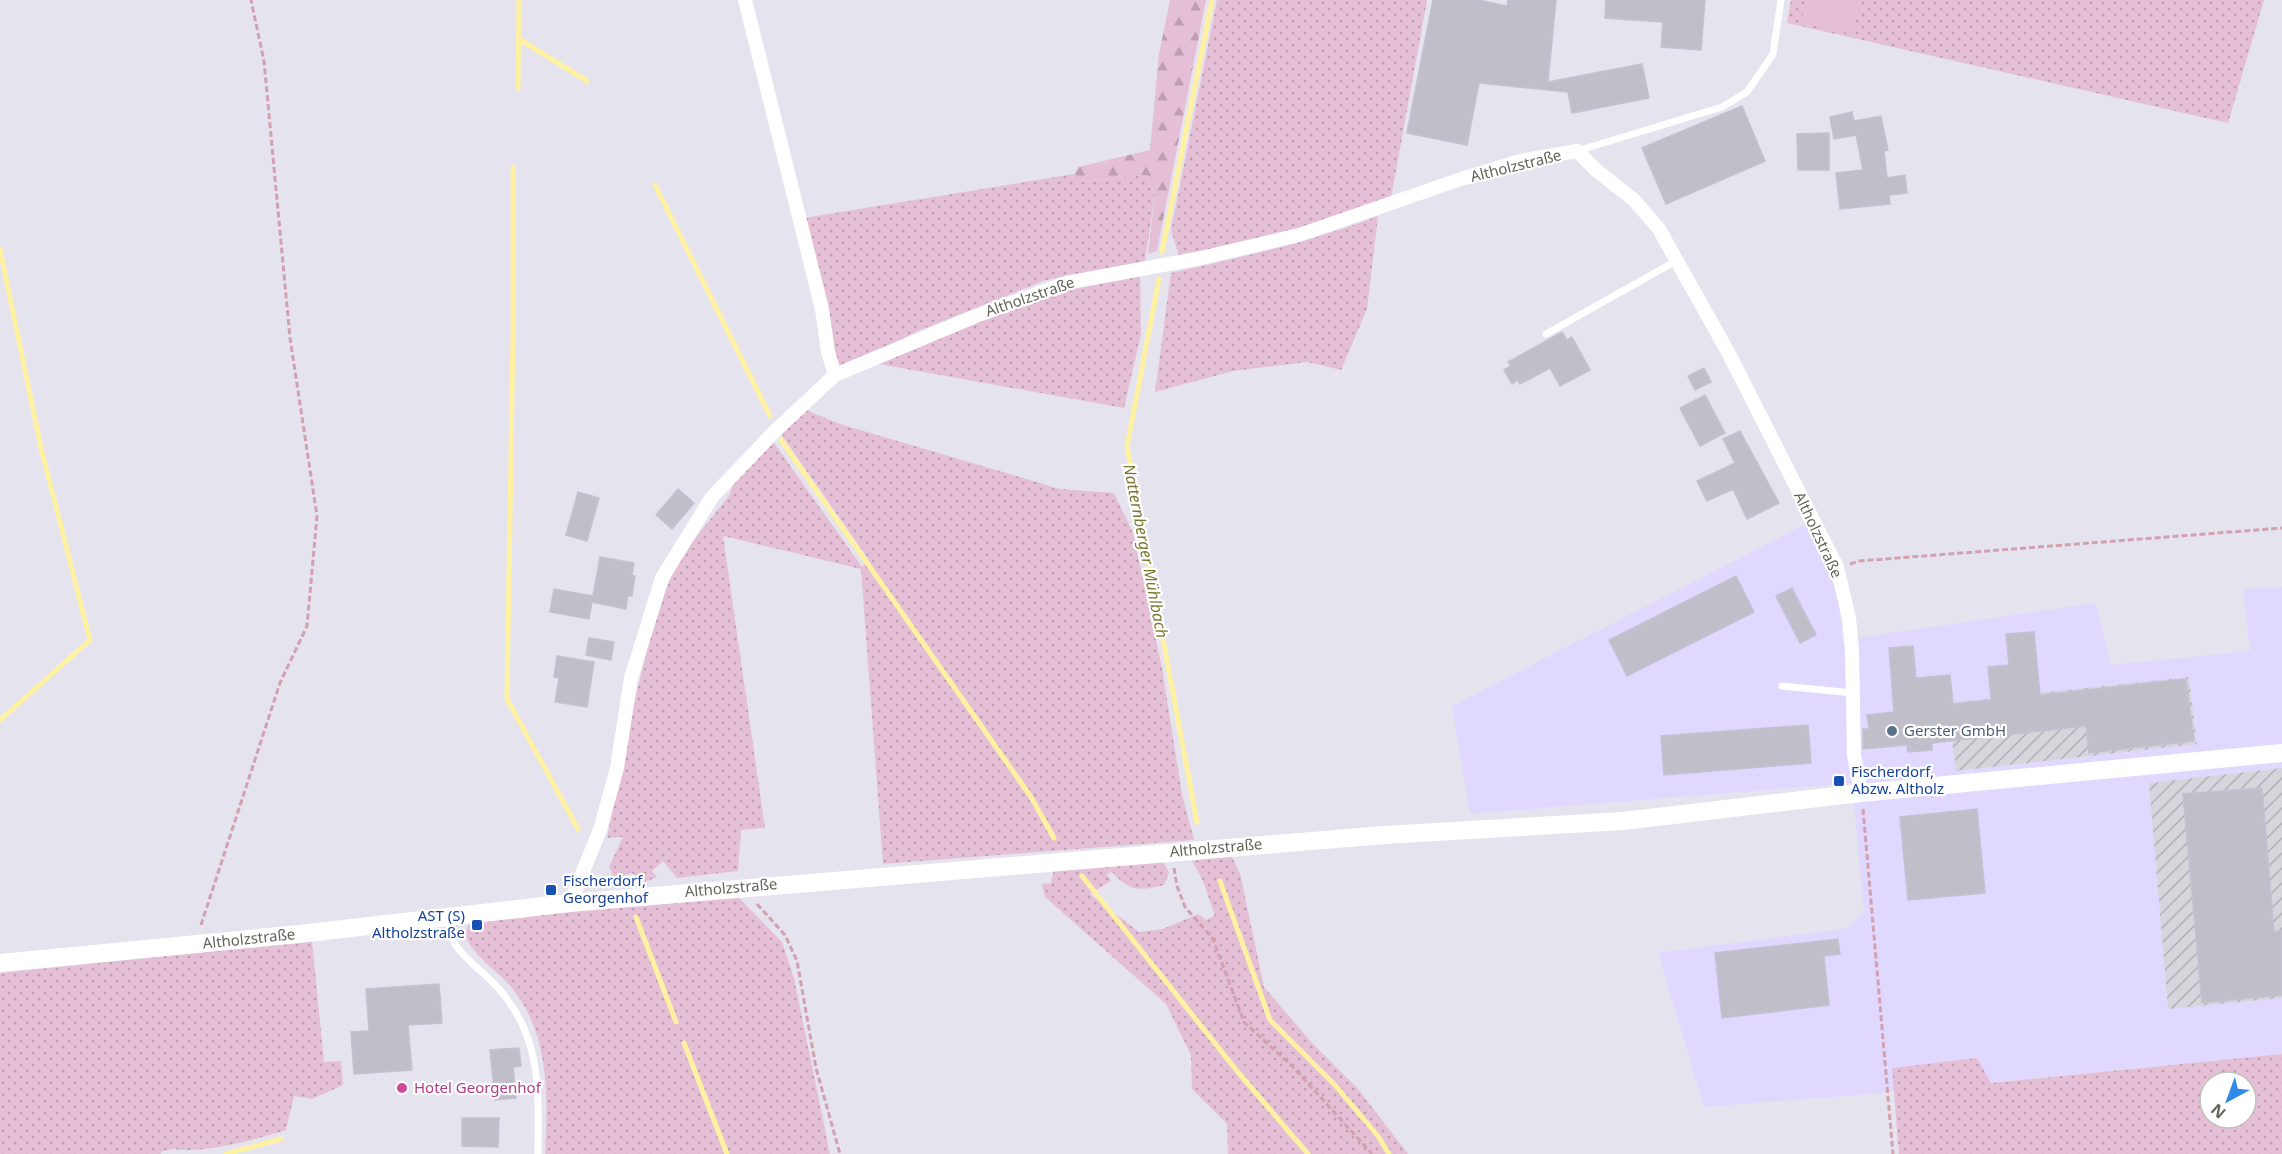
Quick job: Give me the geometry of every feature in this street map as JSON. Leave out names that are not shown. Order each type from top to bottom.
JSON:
[{"type":"street","points":[[746,0],[822,309],[828,352],[835,375]]},
{"type":"street","name":"Altholzstraße","points":[[570,903],[600,830],[617,768],[631,678],[662,578],[712,497],[775,430],[835,375],[976,316],[1065,283],[1201,258],[1299,235],[1461,179],[1524,160],[1577,151],[1596,170],[1634,200],[1659,229],[1729,354],[1837,567],[1853,654],[1854,755],[1862,793]]},
{"type":"street","name":"Altholzstraße","points":[[0,963],[742,887],[1384,834],[1623,821],[1862,793],[2282,753]]},
{"type":"lane","points":[[1577,151],[1722,107],[1747,92],[1773,54],[1781,0]]},
{"type":"lane","points":[[1546,334],[1676,261]]},
{"type":"lane","points":[[1782,686],[1853,693]]},
{"type":"lane","points":[[447,917],[455,944],[500,990],[519,1017],[532,1047],[538,1096],[538,1154]]},
{"type":"path","points":[[195,944],[280,683],[307,626],[317,516],[290,338],[264,61],[251,0]]},
{"type":"path","points":[[1837,567],[1871,560],[2282,528]]},
{"type":"path","points":[[1862,793],[1893,1154]]},
{"type":"path","points":[[1172,852],[1177,885],[1185,907],[1213,939],[1244,1022],[1294,1068],[1372,1154]]},
{"type":"path","points":[[742,887],[785,935],[797,961],[816,1068],[840,1154]]},
{"type":"shaded area","points":[[1808,523],[1829,569],[1839,605],[1842,640],[2095,603],[2111,665],[2250,651],[2243,589],[2282,587],[2282,1054],[1893,1092],[1704,1107],[1658,953],[1849,928],[1864,912],[1852,783],[1470,814],[1452,706]]},
{"type":"shaded area","points":[[2189,677],[2197,744],[1956,771],[1947,703]]},
{"type":"shaded area","points":[[2282,768],[2282,998],[2168,1009],[2149,783]]},
{"type":"green space","points":[[1170,0],[1206,0],[1157,251],[1148,254],[1155,195],[1146,175],[1081,182],[1074,174],[1078,167],[1150,150],[1159,54]]},
{"type":"green space","points":[[1217,0],[1427,0],[1391,198],[1306,227],[1179,256],[1171,230]]},
{"type":"green space","points":[[1791,0],[2264,0],[2228,123],[1787,23]]},
{"type":"green space","points":[[1806,0],[1860,0],[1853,34],[1801,23]]},
{"type":"green space","points":[[1074,174],[1082,182],[1146,175],[1155,195],[1145,261],[1046,280],[918,331],[845,368],[834,362],[804,218]]},
{"type":"green space","points":[[1378,216],[1367,309],[1341,370],[1307,362],[1233,371],[1155,392],[1171,273],[1302,241]]},
{"type":"green space","points":[[1140,274],[1141,334],[1124,408],[879,364],[953,331],[1058,291]]},
{"type":"green space","points":[[806,410],[840,424],[1060,489],[1114,493],[1133,533],[1162,668],[1182,794],[1194,840],[883,864],[861,569],[723,536],[765,828],[741,830],[738,871],[677,878],[663,861],[652,871],[657,877],[645,882],[632,873],[615,879],[609,867],[623,837],[607,838],[631,715],[648,647],[665,592],[680,557],[729,496],[736,476],[772,440],[862,567],[869,560],[783,437],[782,430]]},
{"type":"green space","points":[[1231,855],[1240,873],[1264,987],[1312,1043],[1358,1089],[1408,1154],[1228,1154],[1227,1124],[1192,1089],[1191,1055],[1166,1004],[1045,897],[1042,884],[1051,883],[1054,868],[1162,860],[1169,873],[1164,885],[1136,888],[1118,879],[1112,872],[1107,874],[1111,881],[1090,894],[1139,932],[1163,929],[1198,914],[1206,920],[1215,915],[1202,879],[1192,861]]},
{"type":"green space","points":[[738,897],[782,942],[794,978],[830,1154],[545,1154],[546,1088],[540,1045],[524,1005],[505,980],[469,943],[465,935],[469,924],[479,919]]},
{"type":"green space","points":[[312,941],[324,1062],[341,1061],[343,1085],[312,1099],[294,1096],[286,1130],[230,1145],[174,1149],[163,1151],[160,1154],[0,1154],[0,973]]},
{"type":"green space","points":[[2282,1054],[2282,1154],[1899,1154],[1892,1068],[1977,1058],[1991,1083]]},
{"type":"building","points":[[1433,0],[1478,0],[1507,6],[1508,0],[1556,0],[1548,82],[1642,64],[1649,98],[1572,113],[1568,92],[1479,83],[1467,145],[1407,133]]},
{"type":"building","points":[[1606,0],[1705,0],[1701,50],[1661,47],[1663,22],[1605,18]]},
{"type":"building","points":[[1742,106],[1765,161],[1666,204],[1642,148]]},
{"type":"building","points":[[1852,112],[1854,121],[1881,116],[1888,150],[1884,151],[1887,178],[1905,175],[1907,193],[1889,195],[1890,204],[1840,209],[1836,173],[1863,170],[1856,135],[1834,139],[1830,117]]},
{"type":"building","points":[[1829,133],[1829,170],[1798,170],[1797,134]]},
{"type":"building","points":[[1562,332],[1567,340],[1572,337],[1590,370],[1560,386],[1550,368],[1520,384],[1518,380],[1512,384],[1504,370],[1511,366],[1508,362]]},
{"type":"building","points":[[1704,368],[1711,382],[1695,390],[1688,376]]},
{"type":"building","points":[[1705,395],[1725,433],[1700,446],[1680,408]]},
{"type":"building","points":[[1740,431],[1779,503],[1747,519],[1733,489],[1707,501],[1697,481],[1735,463],[1723,439]]},
{"type":"building","points":[[678,489],[694,503],[672,529],[656,515]]},
{"type":"building","points":[[578,492],[599,498],[587,541],[566,535]]},
{"type":"building","points":[[600,557],[634,563],[632,596],[628,596],[626,609],[592,602],[589,619],[550,612],[554,589],[593,596]]},
{"type":"building","points":[[1736,576],[1754,612],[1627,676],[1609,640]]},
{"type":"building","points":[[1792,588],[1816,635],[1800,643],[1776,596]]},
{"type":"building","points":[[2034,632],[2040,695],[2186,679],[2194,741],[2089,753],[2086,726],[1932,743],[1932,750],[1908,752],[1907,745],[1863,749],[1863,729],[1869,729],[1867,715],[1894,712],[1889,648],[1913,646],[1916,678],[1950,675],[1953,704],[1991,700],[1988,667],[2009,665],[2006,634]]},
{"type":"building","points":[[589,638],[614,642],[611,660],[586,655]]},
{"type":"building","points":[[557,656],[594,662],[587,707],[555,702],[559,678],[554,677]]},
{"type":"building","points":[[1808,725],[1811,763],[1664,775],[1661,736]]},
{"type":"building","points":[[2262,788],[2274,932],[2282,931],[2282,995],[2202,1003],[2183,794]]},
{"type":"building","points":[[1977,809],[1985,893],[1908,900],[1900,817]]},
{"type":"building","points":[[1838,939],[1840,954],[1824,956],[1829,1005],[1722,1018],[1715,953]]},
{"type":"building","points":[[439,984],[442,1023],[408,1025],[412,1070],[354,1074],[351,1032],[369,1031],[366,989]]},
{"type":"building","points":[[519,1048],[521,1066],[513,1067],[516,1098],[495,1100],[490,1050]]},
{"type":"building","points":[[462,1118],[499,1118],[498,1147],[462,1146]]},
{"type":"waterway","points":[[518,88],[519,0]]},
{"type":"waterway","name":"Natternberger Mühlbach","points":[[1162,252],[1212,0]]},
{"type":"waterway","points":[[519,39],[587,81]]},
{"type":"waterway","points":[[513,168],[513,335],[507,699],[578,829]]},
{"type":"waterway","points":[[655,185],[770,416]]},
{"type":"waterway","points":[[0,249],[41,448],[90,640],[0,720]]},
{"type":"waterway","name":"Natternberger Mühlbach","points":[[1159,279],[1127,446],[1197,822]]},
{"type":"waterway","points":[[781,440],[1031,797],[1054,838]]},
{"type":"waterway","points":[[1082,876],[1237,1071],[1308,1154]]},
{"type":"waterway","name":"Natternberger Mühlbach","points":[[1220,881],[1270,1020],[1334,1084],[1378,1136],[1389,1154]]},
{"type":"waterway","points":[[636,917],[676,1022]]},
{"type":"waterway","points":[[684,1043],[727,1154]]},
{"type":"waterway","points":[[226,1154],[281,1139]]},
{"type":"place","name":"Gerster GmbH","points":[[1892,731]]},
{"type":"place","name":"Fischerdorf, Abzw. Altholz","points":[[1839,781]]},
{"type":"place","name":"Fischerdorf, Georgenhof","points":[[551,890]]},
{"type":"place","name":"AST (S) Altholzstraße","points":[[477,925]]},
{"type":"place","name":"Hotel Georgenhof","points":[[402,1088]]}]
